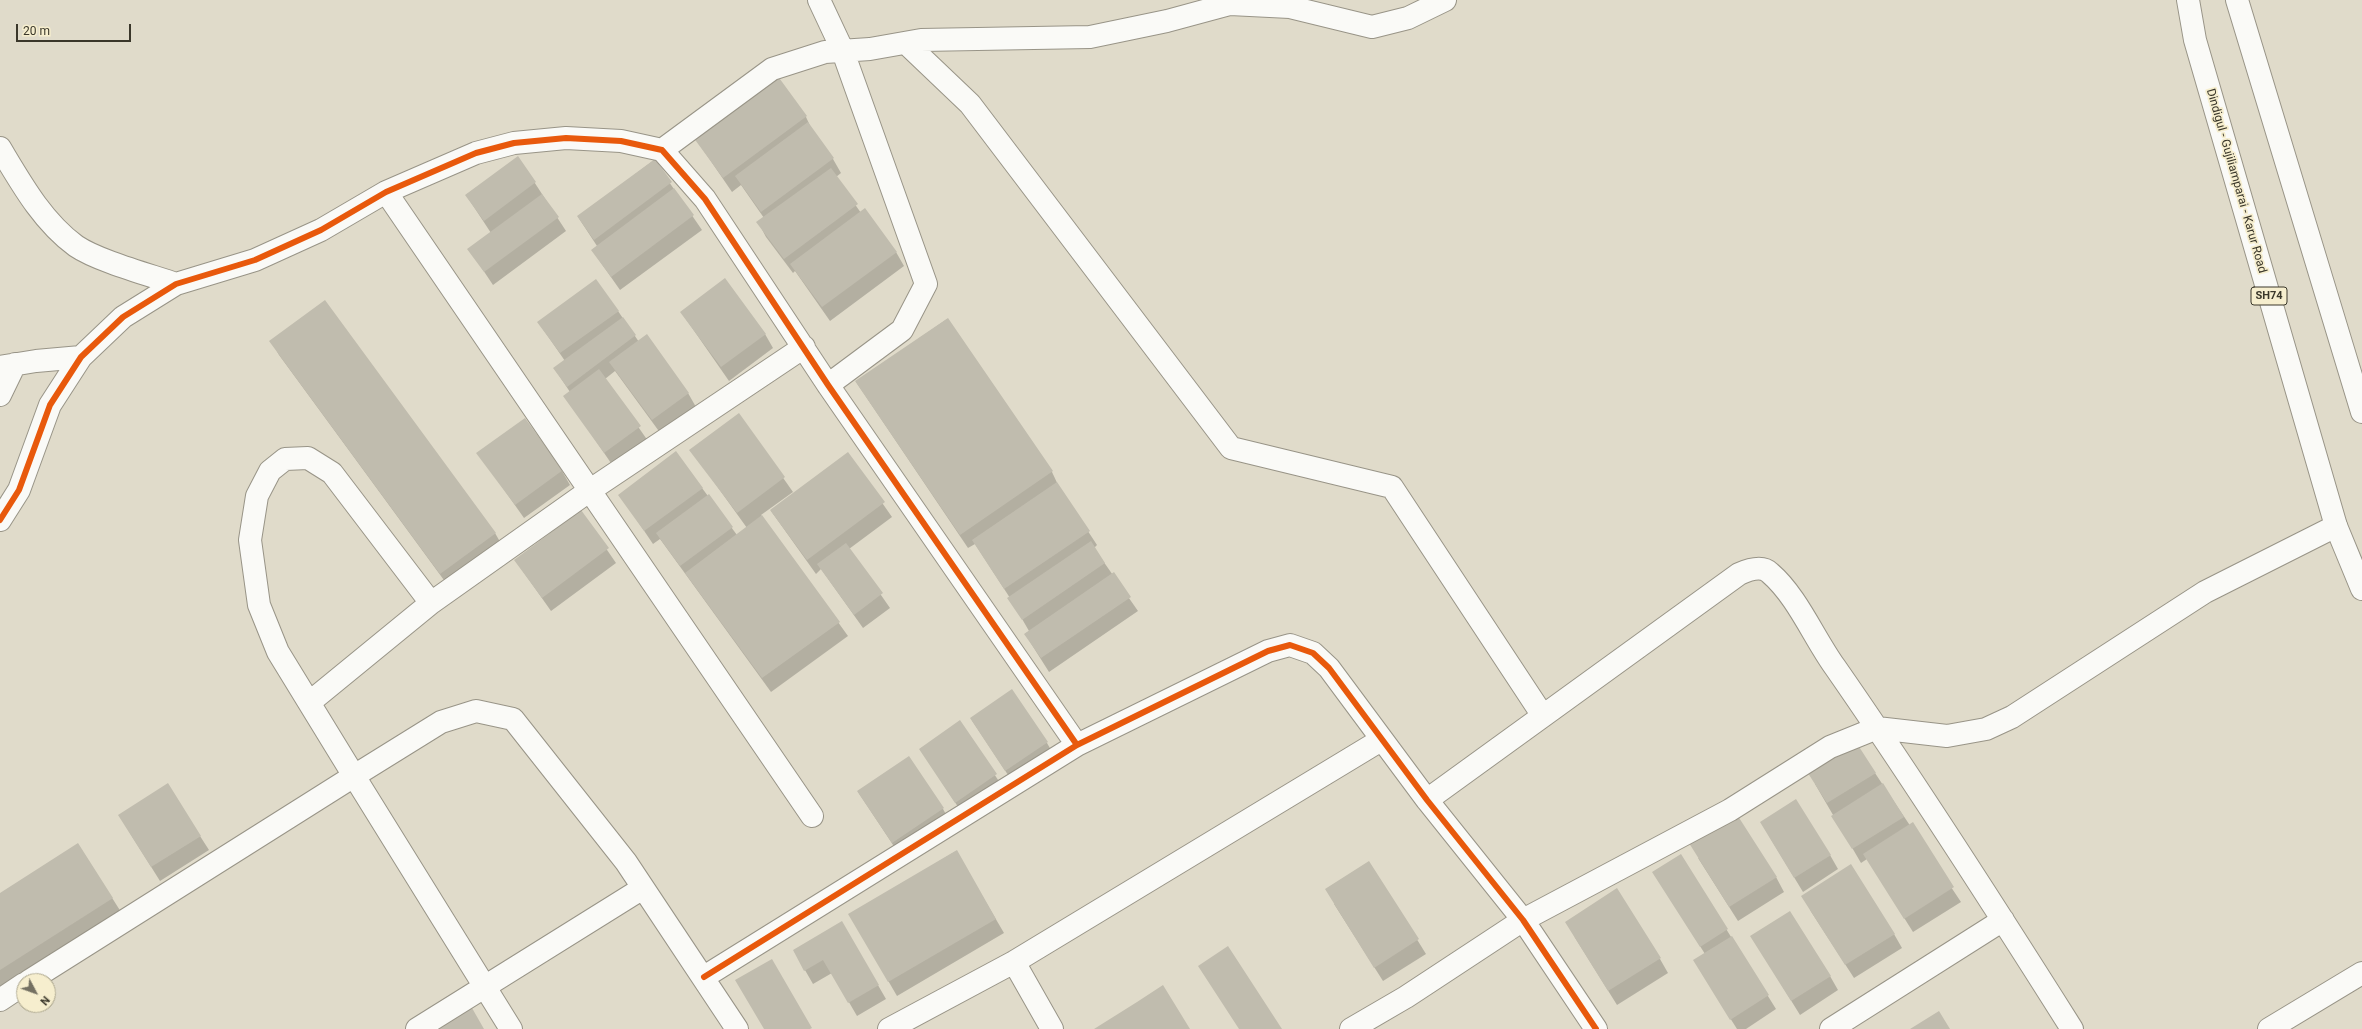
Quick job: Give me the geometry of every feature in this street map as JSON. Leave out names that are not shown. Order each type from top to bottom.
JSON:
[{"type":"street","points":[[818,0],[842,49],[926,284],[902,330],[828,385]]},
{"type":"street","points":[[662,150],[772,70],[825,52],[842,49],[870,49],[921,40],[1090,37],[1132,30],[1230,4],[1290,7],[1372,27],[1408,18],[1445,0]]},
{"type":"street","name":"Dindigul - Gujiliamparai - Karur Road","points":[[2188,0],[2195,40],[2336,526],[2362,589]]},
{"type":"street","points":[[2237,0],[2362,412]]},
{"type":"street","points":[[906,43],[970,104],[1231,448],[1392,487],[1543,716]]},
{"type":"street","points":[[0,520],[19,490],[50,405],[81,357],[123,317],[176,284],[255,260],[321,230],[386,192],[476,153],[514,143],[566,138],[621,141],[662,150],[705,199],[828,385],[1077,745]]},
{"type":"street","points":[[0,148],[32,200],[53,226],[77,246],[105,259],[176,284]]},
{"type":"street","points":[[386,192],[812,816]]},
{"type":"street","points":[[310,702],[431,603],[589,491],[804,347]]},
{"type":"street","points":[[0,395],[8,365],[81,357]]},
{"type":"street","points":[[431,603],[332,473],[308,458],[284,459],[270,471],[257,496],[250,540],[259,605],[278,652],[486,986],[511,1029]]},
{"type":"street","points":[[1350,1029],[1406,997],[1522,920],[1730,810],[1830,747],[1877,728],[1947,736],[1986,729],[2012,717],[2205,592],[2336,526]]},
{"type":"street","points":[[1427,800],[1739,574],[1751,568],[1769,571],[1787,590],[1820,646],[1877,728],[2003,920],[2072,1029]]},
{"type":"street","points":[[704,977],[1077,745],[1268,651],[1290,645],[1313,652],[1329,668],[1381,740],[1522,920],[1596,1029]]},
{"type":"street","points":[[42,973],[441,722],[476,711],[513,719],[626,862],[704,977],[737,1029]]},
{"type":"street","points":[[889,1029],[1014,962],[1381,740]]},
{"type":"street","points":[[417,1029],[643,888]]},
{"type":"street","points":[[1831,1029],[2003,920]]},
{"type":"street","points":[[1014,962],[1052,1029]]},
{"type":"street","points":[[2269,1029],[2362,973]]},
{"type":"street","points":[[0,1000],[16,989]]},
{"type":"building","points":[[777,75],[807,116],[723,178],[693,137]]},
{"type":"building","points":[[808,122],[834,158],[761,212],[735,176]]},
{"type":"building","points":[[518,156],[536,182],[484,221],[465,195]]},
{"type":"building","points":[[655,159],[672,182],[594,240],[577,216]]},
{"type":"building","points":[[831,168],[858,204],[784,259],[756,222]]},
{"type":"building","points":[[674,188],[694,215],[611,277],[591,250]]},
{"type":"building","points":[[542,194],[559,217],[484,272],[467,249]]},
{"type":"building","points":[[865,208],[897,252],[822,307],[790,264]]},
{"type":"building","points":[[725,278],[766,334],[721,367],[680,312]]},
{"type":"building","points":[[596,279],[619,311],[560,353],[537,322]]},
{"type":"building","points":[[325,300],[496,533],[440,574],[269,341]]},
{"type":"building","points":[[623,317],[636,335],[567,387],[553,368]]},
{"type":"building","points":[[948,318],[1053,471],[960,535],[855,381]]},
{"type":"building","points":[[647,334],[689,393],[652,420],[609,362]]},
{"type":"building","points":[[599,369],[641,426],[604,453],[563,396]]},
{"type":"building","points":[[739,413],[785,477],[737,513],[689,450]]},
{"type":"building","points":[[525,418],[563,470],[515,505],[476,453]]},
{"type":"building","points":[[676,451],[703,488],[644,531],[618,495]]},
{"type":"building","points":[[848,452],[885,502],[807,560],[770,510]]},
{"type":"building","points":[[1057,482],[1090,531],[1004,589],[972,540]]},
{"type":"building","points":[[709,494],[733,527],[680,566],[656,533]]},
{"type":"building","points":[[581,510],[609,548],[542,598],[514,560]]},
{"type":"building","points":[[762,515],[840,622],[762,678],[685,573]]},
{"type":"building","points":[[1091,541],[1105,563],[1022,620],[1007,598]]},
{"type":"building","points":[[846,543],[883,593],[854,615],[817,564]]},
{"type":"building","points":[[1114,572],[1131,597],[1041,658],[1024,634]]},
{"type":"building","points":[[1012,689],[1048,742],[1005,771],[970,718]]},
{"type":"building","points":[[960,720],[997,774],[955,803],[919,749]]},
{"type":"building","points":[[1854,739],[1876,773],[1827,803],[1806,770]]},
{"type":"building","points":[[909,756],[944,808],[892,843],[857,791]]},
{"type":"building","points":[[168,783],[201,836],[151,867],[118,815]]},
{"type":"building","points":[[1883,783],[1904,817],[1852,849],[1831,816]]},
{"type":"building","points":[[1796,799],[1831,855],[1794,878],[1760,822]]},
{"type":"building","points":[[1736,813],[1777,877],[1729,907],[1689,843]]},
{"type":"building","points":[[1913,822],[1954,887],[1904,919],[1863,854]]},
{"type":"building","points":[[78,843],[113,898],[0,970],[0,893]]},
{"type":"building","points":[[957,850],[996,919],[888,982],[848,914]]},
{"type":"building","points":[[1681,854],[1728,929],[1700,947],[1652,872]]},
{"type":"building","points":[[1369,861],[1419,939],[1374,968],[1325,889]]},
{"type":"building","points":[[1851,864],[1895,934],[1845,965],[1801,896]]},
{"type":"building","points":[[1617,888],[1661,958],[1608,991],[1565,922]]},
{"type":"building","points":[[1790,911],[1831,976],[1791,1001],[1750,936]]},
{"type":"building","points":[[842,921],[879,985],[848,1003],[823,960],[804,971],[793,950]]},
{"type":"building","points":[[1732,936],[1769,995],[1730,1020],[1693,960]]},
{"type":"building","points":[[1228,946],[1282,1029],[1239,1029],[1198,966]]},
{"type":"building","points":[[772,959],[812,1028],[764,1029],[735,980]]},
{"type":"building","points":[[1163,985],[1190,1029],[1094,1029],[1137,1002]]},
{"type":"building","points":[[472,1008],[484,1029],[438,1029]]},
{"type":"building","points":[[1939,1011],[1950,1029],[1910,1029]]},
{"type":"cycle path","points":[[0,520],[19,490],[50,405],[81,357],[123,317],[176,284],[255,260],[321,230],[386,192],[476,153],[514,143],[566,138],[621,141],[662,150],[705,199],[828,385],[1077,745]]},
{"type":"cycle path","points":[[704,977],[1077,745],[1268,651],[1290,645],[1313,653],[1329,668],[1427,800],[1523,920],[1596,1029]]}]
